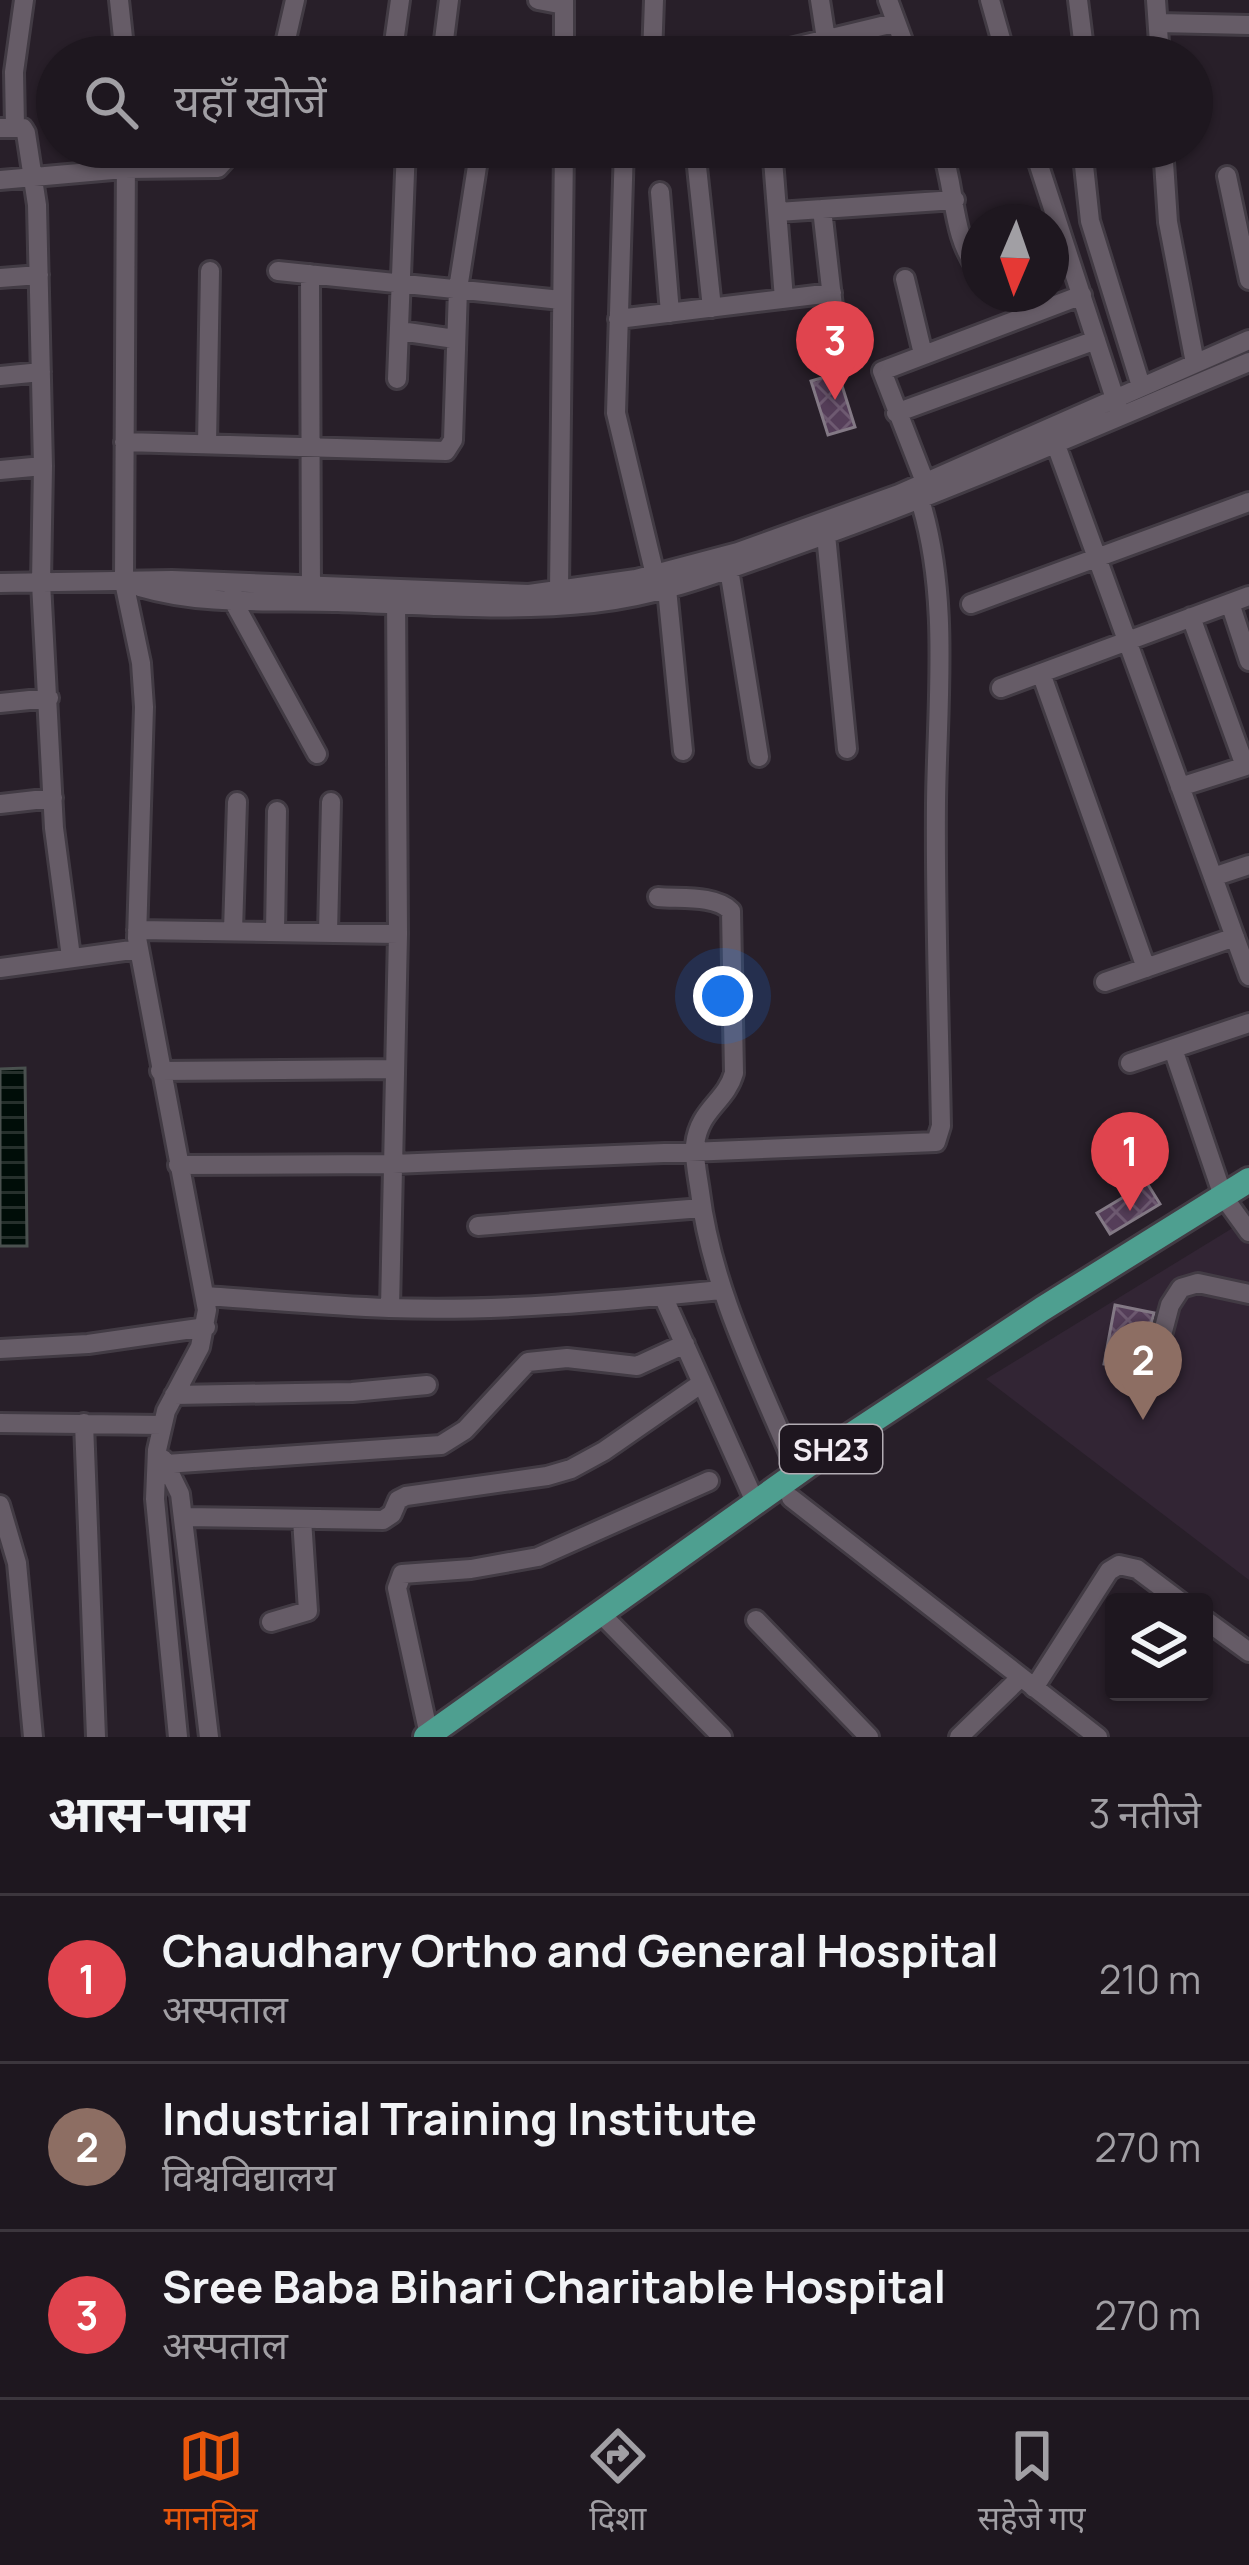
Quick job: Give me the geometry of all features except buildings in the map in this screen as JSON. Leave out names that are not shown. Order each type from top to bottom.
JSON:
[{"type":"main road","name":"SH23","points":[[428,1736],[606,1620],[794,1486],[1234,1200],[1249,1180]]},
{"type":"main road","name":"SH23","points":[[453,1737],[755,1504],[794,1486]]},
{"type":"street","points":[[24,0],[7,127],[26,133],[33,177],[43,466],[41,583],[52,798],[70,957]]},
{"type":"street","points":[[119,0],[123,36]]},
{"type":"street","points":[[287,36],[295,0]]},
{"type":"street","points":[[395,36],[400,0]]},
{"type":"street","points":[[444,36],[449,0]]},
{"type":"street","points":[[538,0],[564,3],[564,36]]},
{"type":"street","points":[[653,36],[654,0]]},
{"type":"street","points":[[820,0],[826,36]]},
{"type":"street","points":[[888,0],[900,36]]},
{"type":"street","points":[[990,0],[1000,36]]},
{"type":"street","points":[[1078,0],[1082,36]]},
{"type":"street","points":[[1156,0],[1159,36]]},
{"type":"street","points":[[838,36],[894,22]]},
{"type":"street","points":[[1159,23],[1249,25]]},
{"type":"street","points":[[0,180],[219,168]]},
{"type":"street","points":[[397,380],[405,168]]},
{"type":"street","points":[[124,442],[446,451],[453,440],[458,289],[477,168]]},
{"type":"street","points":[[559,590],[564,168]]},
{"type":"street","points":[[623,168],[618,428],[661,582],[683,751]]},
{"type":"street","points":[[697,168],[712,308]]},
{"type":"street","points":[[774,168],[784,299]]},
{"type":"street","points":[[947,168],[961,245]]},
{"type":"street","points":[[1040,168],[1118,406]]},
{"type":"street","points":[[1084,168],[1090,221],[1141,386]]},
{"type":"street","points":[[1164,168],[1168,222],[1195,363]]},
{"type":"street","points":[[124,170],[124,582],[141,663],[144,707],[138,939],[205,1296],[206,1327],[162,1425],[155,1498],[178,1737]]},
{"type":"street","points":[[1227,176],[1249,280]]},
{"type":"street","points":[[660,192],[670,313]]},
{"type":"street","points":[[778,212],[955,200]]},
{"type":"street","points":[[822,209],[835,324]]},
{"type":"street","points":[[1069,269],[1074,268]]},
{"type":"street","points":[[207,445],[210,271]]},
{"type":"street","points":[[278,271],[561,300]]},
{"type":"street","points":[[310,274],[311,593]]},
{"type":"street","points":[[0,278],[39,275]]},
{"type":"street","points":[[904,279],[923,354]]},
{"type":"street","points":[[617,319],[832,293]]},
{"type":"street","points":[[178,1166],[393,1165],[936,1142],[940,1135],[938,603],[923,491],[882,371],[1082,295]]},
{"type":"street","points":[[400,331],[455,339]]},
{"type":"street","points":[[896,413],[1096,340]]},
{"type":"street","points":[[1118,406],[1141,386],[1249,340]]},
{"type":"street","points":[[396,596],[529,594],[661,582],[728,569],[826,535],[1118,406],[1248,365]]},
{"type":"street","points":[[0,376],[41,372]]},
{"type":"street","points":[[1052,433],[1249,976]]},
{"type":"street","points":[[0,470],[43,466]]},
{"type":"street","points":[[0,583],[124,582],[233,592],[595,603],[923,491]]},
{"type":"street","points":[[971,604],[1249,502]]},
{"type":"street","points":[[826,535],[848,749]]},
{"type":"street","points":[[728,569],[759,757]]},
{"type":"street","points":[[233,592],[317,754]]},
{"type":"street","points":[[390,1309],[398,934],[396,596]]},
{"type":"street","points":[[1000,688],[1239,599],[1249,661]]},
{"type":"street","points":[[1180,787],[1247,765],[1191,617]]},
{"type":"street","points":[[1041,673],[1146,968]]},
{"type":"street","points":[[0,703],[50,698]]},
{"type":"street","points":[[0,803],[52,798]]},
{"type":"street","points":[[233,931],[237,802]]},
{"type":"street","points":[[328,933],[331,802]]},
{"type":"street","points":[[275,932],[277,812]]},
{"type":"street","points":[[1213,878],[1249,865]]},
{"type":"street","points":[[658,897],[716,902],[731,911],[734,1073],[728,1088],[702,1119],[695,1149],[702,1208],[722,1289],[794,1486],[1098,1737]]},
{"type":"street","points":[[0,968],[70,957],[138,939],[233,931],[398,934]]},
{"type":"street","points":[[1105,982],[1235,937]]},
{"type":"street","points":[[1130,1063],[1249,1023]]},
{"type":"street","points":[[1173,1048],[1249,1232]]},
{"type":"street","points":[[160,1071],[395,1069]]},
{"type":"street","points":[[478,1226],[702,1208]]},
{"type":"street","points":[[1151,1377],[1170,1305],[1181,1288],[1198,1283],[1249,1294]]},
{"type":"street","points":[[205,1296],[390,1309],[549,1306],[722,1289]]},
{"type":"street","points":[[663,1296],[755,1504]]},
{"type":"street","points":[[0,1349],[88,1344],[206,1327]]},
{"type":"street","points":[[162,1457],[441,1444],[465,1430],[528,1362],[567,1358],[637,1366],[685,1344]]},
{"type":"street","points":[[183,1517],[383,1520],[402,1497],[571,1469],[702,1383]]},
{"type":"street","points":[[174,1394],[352,1392],[427,1385]]},
{"type":"street","points":[[0,1423],[162,1425]]},
{"type":"street","points":[[84,1424],[96,1737]]},
{"type":"street","points":[[162,1457],[180,1494],[208,1737]]},
{"type":"street","points":[[428,1736],[398,1588],[402,1574],[538,1557],[709,1481]]},
{"type":"street","points":[[0,1505],[17,1563],[33,1737]]},
{"type":"street","points":[[271,1622],[308,1610],[302,1519]]},
{"type":"street","points":[[959,1737],[1028,1683],[1109,1570],[1119,1565],[1137,1569],[1169,1593]]},
{"type":"street","points":[[606,1620],[722,1737]]},
{"type":"street","points":[[756,1620],[869,1737]]},
{"type":"street","points":[[1213,1626],[1249,1652]]},
{"type":"shaded area","points":[[25,1068],[27,1246],[0,1246],[0,1069]]},
{"type":"shaded area","points":[[1249,1218],[1249,1580],[986,1379]]},
{"type":"place","name":"Sree Baba Bihari Charitable Hospital","points":[[835,400]]},
{"type":"place","name":"Chaudhary Ortho and General Hospital","points":[[1130,1211]]},
{"type":"place","name":"Industrial Training Institute","points":[[1143,1420]]}]
